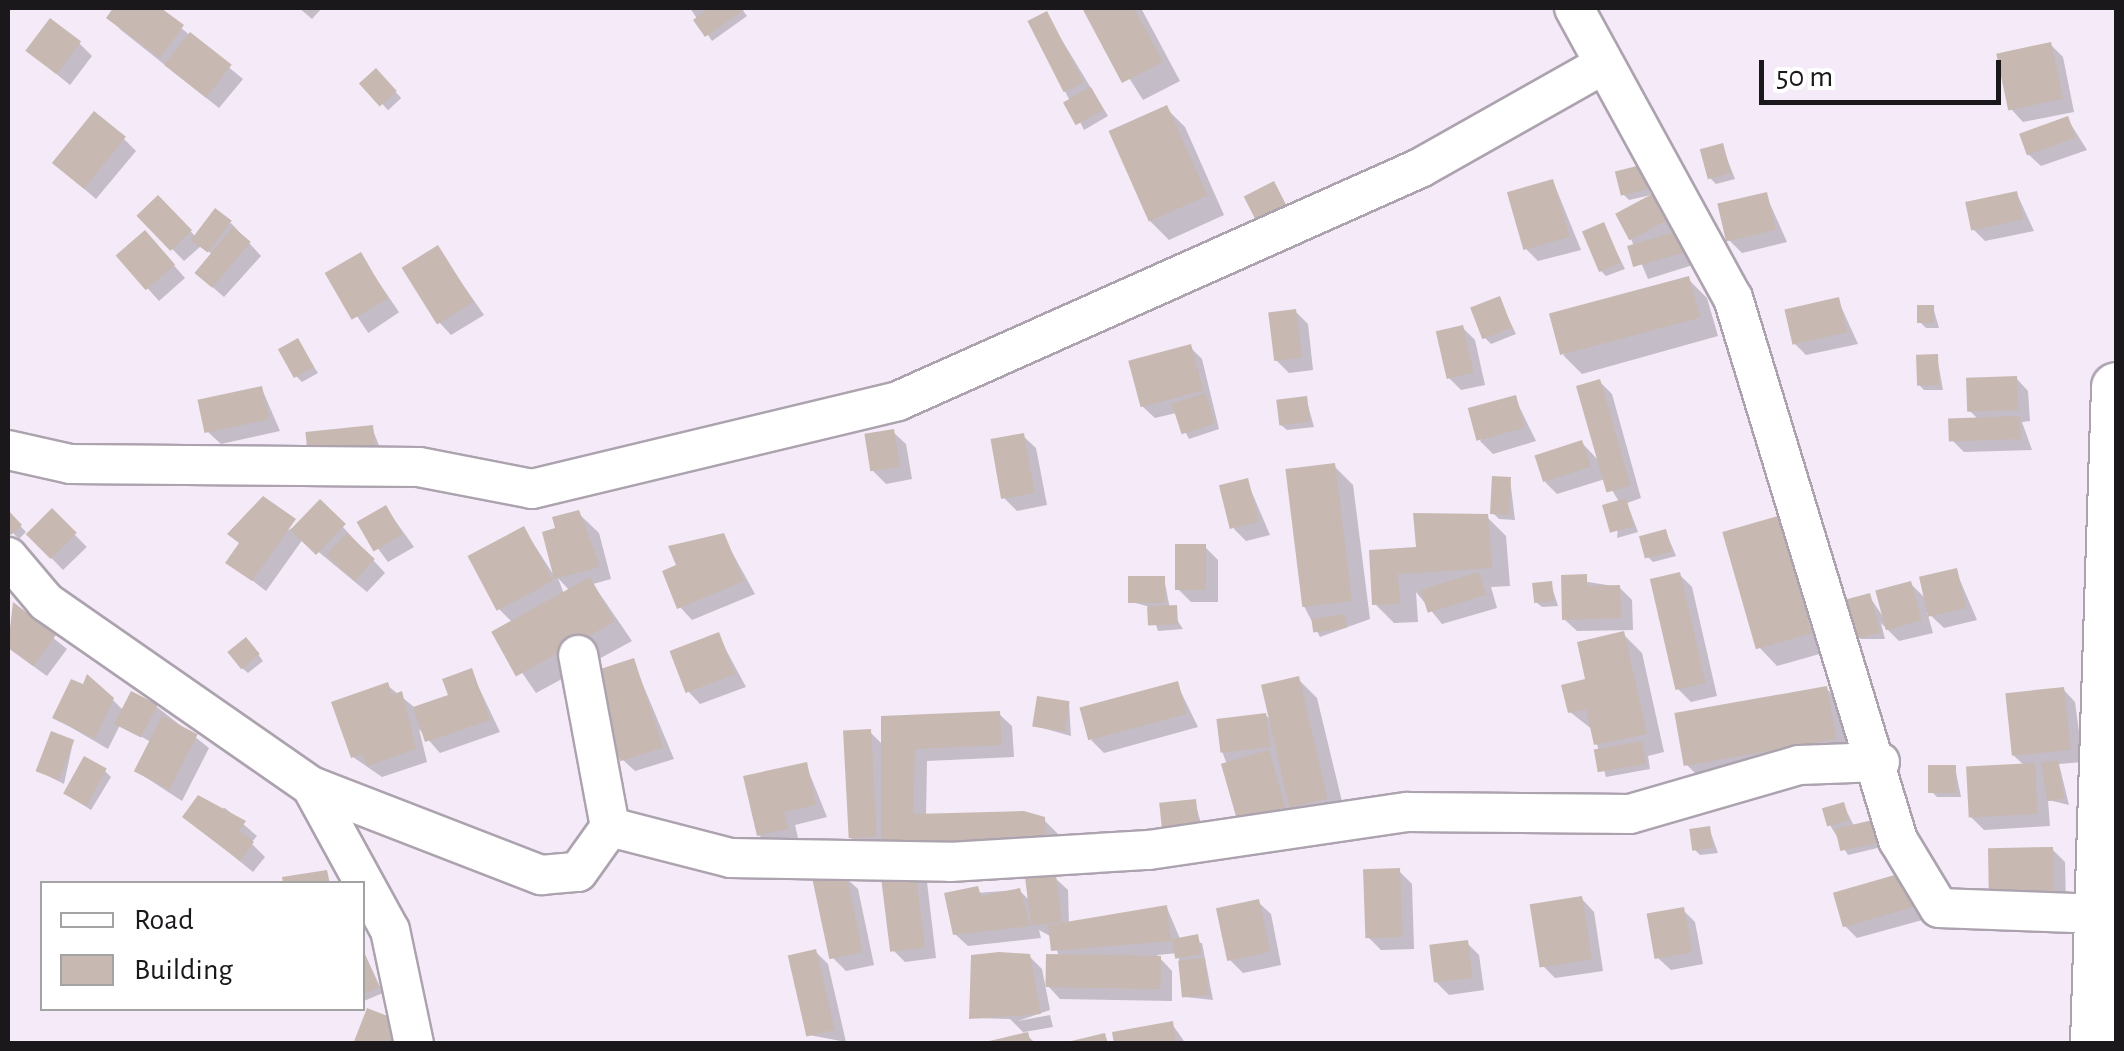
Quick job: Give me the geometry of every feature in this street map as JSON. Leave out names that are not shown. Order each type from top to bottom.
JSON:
[{"type":"street","points":[[1574,8],[1599,68],[1643,128],[1733,298],[1880,762],[1898,840],[1939,908],[2102,914]]},
{"type":"street","points":[[8,450],[70,464],[419,467],[532,489],[898,401],[1420,168],[1599,68]]},
{"type":"street","points":[[2094,1044],[2102,914],[2116,388]]},
{"type":"street","points":[[8,557],[46,602],[311,786],[541,876],[578,872],[610,827],[578,655]]},
{"type":"street","points":[[610,827],[731,858],[950,862],[1148,850],[1407,812],[1630,814],[1799,765],[1880,762]]},
{"type":"street","points":[[311,786],[363,881]]},
{"type":"street","points":[[365,884],[390,930],[414,1044]]},
{"type":"building","points":[[113,8],[161,8],[184,25],[160,58],[106,18]]},
{"type":"building","points":[[709,8],[747,8],[705,37],[693,20]]},
{"type":"building","points":[[1082,8],[1134,8],[1163,62],[1122,83]]},
{"type":"building","points":[[1047,11],[1083,82],[1064,92],[1027,21]]},
{"type":"building","points":[[50,18],[81,41],[56,74],[25,51]]},
{"type":"building","points":[[190,32],[232,65],[206,98],[164,65]]},
{"type":"building","points":[[2051,42],[2063,99],[2008,110],[1996,54]]},
{"type":"building","points":[[376,68],[397,91],[380,106],[359,83]]},
{"type":"building","points":[[1091,87],[1104,110],[1076,125],[1063,103]]},
{"type":"building","points":[[1167,105],[1207,195],[1149,221],[1109,131]]},
{"type":"building","points":[[94,111],[126,137],[84,189],[52,163]]},
{"type":"building","points":[[2068,116],[2076,138],[2027,155],[2019,134]]},
{"type":"building","points":[[1723,143],[1731,173],[1708,179],[1700,149]]},
{"type":"building","points":[[1641,165],[1647,189],[1621,196],[1615,172]]},
{"type":"building","points":[[1553,179],[1570,237],[1523,250],[1507,192]]},
{"type":"building","points":[[1274,181],[1288,208],[1257,223],[1244,196]]},
{"type":"building","points":[[2017,191],[2023,219],[1971,230],[1965,202]]},
{"type":"building","points":[[1767,192],[1776,230],[1726,241],[1717,203]]},
{"type":"building","points":[[1654,193],[1668,219],[1629,240],[1615,214]]},
{"type":"building","points":[[158,195],[192,230],[170,251],[136,216]]},
{"type":"building","points":[[215,208],[232,221],[208,253],[191,240]]},
{"type":"building","points":[[1604,222],[1621,263],[1599,272],[1582,231]]},
{"type":"building","points":[[233,227],[251,242],[212,288],[194,273]]},
{"type":"building","points":[[145,230],[175,265],[146,290],[116,256]]},
{"type":"building","points":[[1679,231],[1685,252],[1633,267],[1627,246]]},
{"type":"building","points":[[438,245],[474,302],[437,325],[402,268]]},
{"type":"building","points":[[361,252],[388,299],[352,320],[325,273]]},
{"type":"building","points":[[1689,276],[1700,318],[1560,355],[1549,314]]},
{"type":"building","points":[[1500,296],[1512,328],[1482,339],[1470,307]]},
{"type":"building","points":[[1839,297],[1847,332],[1793,345],[1784,310]]},
{"type":"building","points":[[1917,305],[1934,305],[1934,323],[1917,323]]},
{"type":"building","points":[[1296,309],[1302,358],[1274,361],[1268,312]]},
{"type":"building","points":[[1463,325],[1474,373],[1447,379],[1436,331]]},
{"type":"building","points":[[298,338],[314,367],[294,378],[278,349]]},
{"type":"building","points":[[1191,344],[1203,390],[1141,407],[1128,361]]},
{"type":"building","points":[[1938,354],[1939,385],[1917,386],[1916,355]]},
{"type":"building","points":[[2017,376],[2018,410],[1967,412],[1966,378]]},
{"type":"building","points":[[1600,379],[1631,486],[1607,493],[1576,386]]},
{"type":"building","points":[[262,386],[269,419],[205,433],[197,400]]},
{"type":"building","points":[[1205,393],[1215,423],[1182,434],[1172,404]]},
{"type":"building","points":[[1516,395],[1525,428],[1477,441],[1468,408]]},
{"type":"building","points":[[1307,396],[1310,422],[1279,426],[1276,400]]},
{"type":"building","points":[[2020,416],[2021,439],[1949,441],[1948,419]]},
{"type":"building","points":[[373,425],[376,453],[308,460],[305,432]]},
{"type":"building","points":[[894,429],[900,467],[870,471],[864,434]]},
{"type":"building","points":[[1024,433],[1035,493],[1001,499],[991,439]]},
{"type":"building","points":[[1582,440],[1591,467],[1543,482],[1534,455]]},
{"type":"building","points":[[1335,463],[1352,601],[1302,607],[1285,469]]},
{"type":"building","points":[[1492,476],[1511,477],[1509,515],[1490,514]]},
{"type":"building","points":[[1248,478],[1259,522],[1230,529],[1219,485]]},
{"type":"building","points":[[263,496],[296,519],[252,581],[225,563],[239,543],[227,534]]},
{"type":"building","points":[[1626,498],[1634,526],[1610,533],[1602,505]]},
{"type":"building","points":[[320,499],[346,524],[316,555],[290,530]]},
{"type":"building","points":[[386,505],[403,534],[374,551],[357,522]]},
{"type":"building","points":[[52,508],[77,533],[51,559],[26,534]]},
{"type":"building","points":[[8,510],[22,525],[11,535],[8,531]]},
{"type":"building","points":[[579,510],[600,567],[554,579],[542,532],[555,528],[552,517]]},
{"type":"building","points":[[1413,513],[1488,514],[1492,568],[1398,574],[1400,604],[1372,605],[1369,550],[1416,547]]},
{"type":"building","points":[[1778,516],[1812,633],[1756,649],[1722,532]]},
{"type":"building","points":[[524,526],[553,581],[497,611],[467,556]]},
{"type":"building","points":[[1666,529],[1672,551],[1645,558],[1639,536]]},
{"type":"building","points":[[347,533],[375,559],[354,581],[327,555]]},
{"type":"building","points":[[724,533],[744,581],[677,609],[662,571],[676,565],[668,546]]},
{"type":"building","points":[[1175,544],[1206,544],[1206,590],[1175,590]]},
{"type":"building","points":[[1957,568],[1966,608],[1928,617],[1919,577]]},
{"type":"building","points":[[1479,572],[1486,595],[1428,613],[1421,590]]},
{"type":"building","points":[[1680,572],[1706,683],[1675,690],[1650,579]]},
{"type":"building","points":[[1587,574],[1587,586],[1620,585],[1621,618],[1562,620],[1561,575]]},
{"type":"building","points":[[1128,576],[1165,576],[1165,603],[1128,603]]},
{"type":"building","points":[[590,577],[615,622],[516,676],[491,632]]},
{"type":"building","points":[[1552,581],[1554,601],[1534,603],[1532,583]]},
{"type":"building","points":[[1911,581],[1922,621],[1886,630],[1875,591]]},
{"type":"building","points":[[1870,593],[1881,633],[1856,639],[1846,599]]},
{"type":"building","points":[[13,602],[56,635],[33,666],[8,647]]},
{"type":"building","points":[[1177,605],[1178,624],[1148,626],[1147,607]]},
{"type":"building","points":[[1345,614],[1347,628],[1313,633],[1311,619]]},
{"type":"building","points":[[1624,631],[1647,734],[1594,745],[1586,709],[1568,713],[1561,685],[1585,679],[1577,642]]},
{"type":"building","points":[[719,632],[735,674],[686,693],[670,651]]},
{"type":"building","points":[[246,637],[260,654],[241,669],[227,652]]},
{"type":"building","points":[[634,658],[663,747],[620,761],[591,672]]},
{"type":"building","points":[[472,668],[490,720],[425,742],[413,707],[448,695],[442,679]]},
{"type":"building","points":[[87,674],[114,698],[95,739],[52,718],[71,679],[83,684]]},
{"type":"building","points":[[1299,676],[1327,799],[1289,808],[1261,685]]},
{"type":"building","points":[[1178,681],[1187,714],[1088,740],[1079,707]]},
{"type":"building","points":[[388,682],[392,695],[402,691],[416,749],[367,766],[362,754],[351,758],[331,702]]},
{"type":"building","points":[[1827,686],[1836,739],[1684,766],[1674,713]]},
{"type":"building","points":[[2064,687],[2071,750],[2012,756],[2005,693]]},
{"type":"building","points":[[131,691],[158,705],[141,738],[114,724]]},
{"type":"building","points":[[1037,696],[1070,701],[1065,732],[1032,727]]},
{"type":"building","points":[[1000,711],[1002,745],[915,749],[913,814],[1024,811],[1045,817],[1046,848],[914,852],[914,841],[881,841],[881,716]]},
{"type":"building","points":[[1266,713],[1270,747],[1221,753],[1216,719]]},
{"type":"building","points":[[162,716],[198,734],[169,789],[134,771]]},
{"type":"building","points":[[871,729],[877,837],[849,838],[843,730]]},
{"type":"building","points":[[51,731],[74,740],[59,780],[36,771]]},
{"type":"building","points":[[1642,741],[1646,764],[1598,772],[1594,750]]},
{"type":"building","points":[[1269,750],[1286,810],[1238,823],[1221,764]]},
{"type":"building","points":[[84,756],[107,769],[86,806],[63,794]]},
{"type":"building","points":[[2058,760],[2064,799],[2047,801],[2041,763]]},
{"type":"building","points":[[807,762],[816,805],[784,812],[788,829],[757,836],[743,776]]},
{"type":"building","points":[[2035,763],[2038,814],[1969,818],[1966,767]]},
{"type":"building","points":[[1928,765],[1956,765],[1956,793],[1928,793]]},
{"type":"building","points":[[198,795],[246,821],[239,831],[254,842],[240,861],[182,817]]},
{"type":"building","points":[[1196,799],[1199,829],[1162,833],[1159,803]]},
{"type":"building","points":[[1844,802],[1849,820],[1827,827],[1822,808]]},
{"type":"building","points":[[1877,819],[1882,841],[1840,851],[1835,829]]},
{"type":"building","points":[[1710,826],[1713,848],[1692,851],[1689,829]]},
{"type":"building","points":[[2053,847],[2054,894],[1989,895],[1988,848]]},
{"type":"building","points":[[915,867],[925,947],[890,952],[880,871]]},
{"type":"building","points":[[1400,868],[1402,937],[1365,938],[1363,869]]},
{"type":"building","points":[[327,870],[329,881],[283,881],[282,877]]},
{"type":"building","points":[[1905,872],[1915,907],[1843,927],[1833,893]]},
{"type":"building","points":[[846,874],[863,952],[829,959],[813,881]]},
{"type":"building","points":[[1056,875],[1062,922],[1031,925],[1025,879]]},
{"type":"building","points":[[978,886],[981,896],[1020,888],[1030,926],[953,935],[944,893]]},
{"type":"building","points":[[1582,896],[1592,959],[1540,968],[1530,904]]},
{"type":"building","points":[[1259,899],[1270,952],[1227,961],[1216,908]]},
{"type":"building","points":[[1167,905],[1171,941],[1051,951],[1048,925]]},
{"type":"building","points":[[1684,907],[1692,952],[1655,959],[1647,914]]},
{"type":"building","points":[[1198,934],[1202,954],[1175,959],[1171,939]]},
{"type":"building","points":[[1468,940],[1473,978],[1434,982],[1429,945]]},
{"type":"building","points":[[816,949],[835,1030],[806,1036],[788,956]]},
{"type":"building","points":[[365,954],[379,988],[365,993]]},
{"type":"building","points":[[1030,954],[1041,1014],[969,1019],[971,955]]},
{"type":"building","points":[[1046,954],[1161,956],[1160,989],[1045,987]]},
{"type":"building","points":[[1205,958],[1209,995],[1182,998],[1178,961]]},
{"type":"building","points":[[367,1008],[403,1022],[395,1044],[353,1044]]},
{"type":"building","points":[[1173,1021],[1176,1044],[1114,1044],[1112,1032]]},
{"type":"building","points":[[1028,1032],[1031,1044],[985,1044],[985,1042]]},
{"type":"building","points":[[1105,1033],[1108,1044],[1067,1044],[1067,1042]]}]
